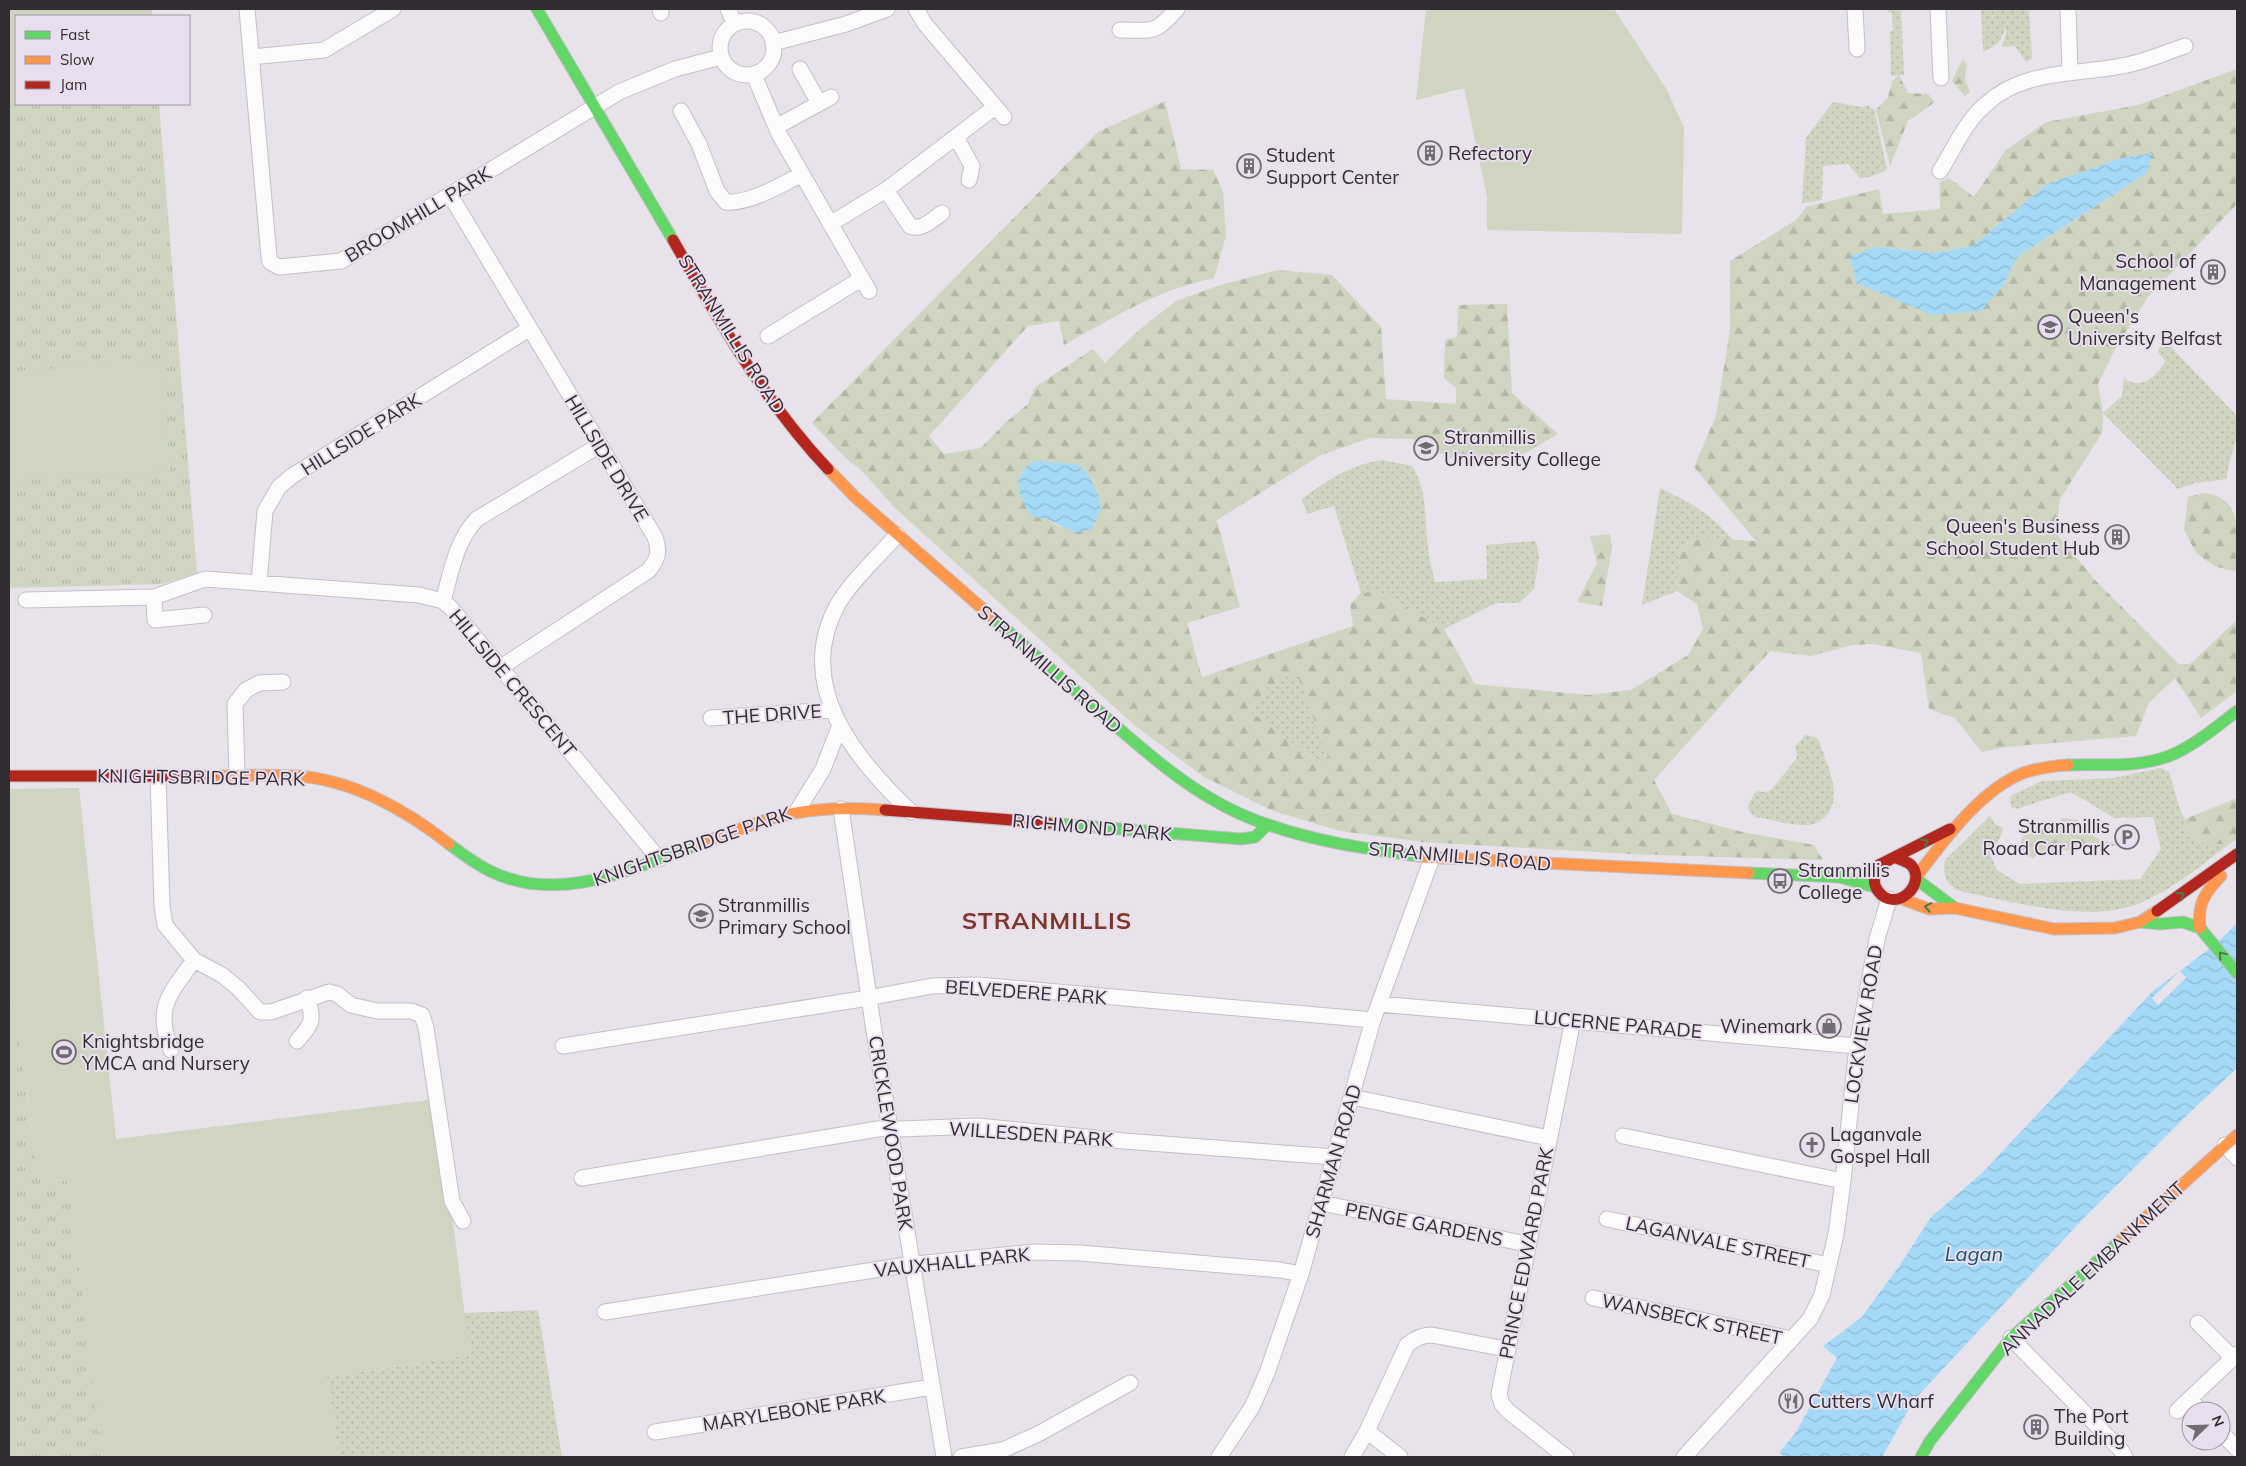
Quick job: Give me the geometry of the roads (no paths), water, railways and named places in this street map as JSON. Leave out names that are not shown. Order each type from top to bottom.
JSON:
[{"type":"street","name":"BROOMHILL PARK","points":[[247,9],[269,257],[274,266],[279,267],[342,261],[595,106],[645,80],[675,69],[721,57]]},
{"type":"street","points":[[251,57],[324,50],[393,9]]},
{"type":"street","name":"STRANMILLIS ROAD","points":[[537,9],[719,320],[770,399],[828,470],[897,535],[1148,754],[1181,780],[1224,805],[1267,825],[1333,844],[1432,858],[1839,878],[1876,887]]},
{"type":"street","points":[[728,9],[734,24]]},
{"type":"street","points":[[774,43],[846,24],[887,9]]},
{"type":"street","points":[[830,224],[886,190],[956,137],[999,112],[924,24],[916,9]]},
{"type":"street","points":[[1120,30],[1155,30],[1177,9]]},
{"type":"street","points":[[1855,9],[1857,49]]},
{"type":"street","points":[[1938,9],[1941,78]]},
{"type":"street","points":[[2068,9],[2070,73]]},
{"type":"street","points":[[742,21],[757,23],[768,31],[774,43],[774,51],[768,66],[754,75],[738,74],[730,70],[721,57],[720,42],[723,34],[734,24],[742,21]]},
{"type":"street","points":[[1940,171],[1973,116],[1986,103],[2029,79],[2044,75],[2087,73],[2132,64],[2185,46]]},
{"type":"street","points":[[776,127],[825,100],[800,70]]},
{"type":"street","points":[[754,75],[776,127],[865,285],[768,336]]},
{"type":"street","points":[[681,112],[699,144],[717,191],[726,202],[741,201],[778,187],[802,174]]},
{"type":"street","points":[[956,137],[972,166],[968,180]]},
{"type":"street","points":[[886,190],[910,226],[922,227],[942,213]]},
{"type":"street","name":"HILLSIDE DRIVE","points":[[450,195],[655,537],[658,546],[657,559],[648,571],[501,667]]},
{"type":"street","name":"HILLSIDE PARK","points":[[259,583],[265,511],[279,487],[292,476],[529,329]]},
{"type":"street","points":[[443,601],[462,539],[477,519],[600,445]]},
{"type":"street","points":[[897,535],[849,590],[832,618],[822,664],[824,681],[840,725],[870,770],[911,812]]},
{"type":"street","name":"HILLSIDE CRESCENT","points":[[154,597],[205,579],[419,595],[443,601],[501,667],[659,859]]},
{"type":"street","points":[[26,600],[154,597],[155,620],[204,615]]},
{"type":"street","points":[[237,776],[236,704],[246,690],[259,683],[283,682]]},
{"type":"street","name":"THE DRIVE","points":[[711,718],[833,710]]},
{"type":"street","points":[[1896,899],[1912,892],[1916,878],[1954,828],[1993,793],[2022,774],[2049,767],[2119,765],[2158,760],[2191,745],[2237,711]]},
{"type":"street","name":"KNIGHTSBRIDGE PARK","points":[[9,776],[313,778],[357,792],[406,813],[490,872],[524,882],[585,884],[797,811],[830,754],[840,725]]},
{"type":"street","points":[[158,776],[162,906],[165,925],[194,960],[222,975],[238,988],[250,1004],[260,1012],[271,1012],[328,992],[337,994],[351,1004],[377,1011],[412,1011],[422,1016],[426,1028],[452,1201],[463,1221]]},
{"type":"street","name":"RICHMOND PARK","points":[[797,811],[841,809],[911,812],[1228,839],[1254,839],[1260,836],[1267,825]]},
{"type":"street","name":"CRICKLEWOOD PARK","points":[[841,809],[890,1127],[944,1457]]},
{"type":"street","points":[[1954,828],[1897,858],[1884,861],[1876,870],[1874,881],[1883,897],[1928,909],[1955,908],[2060,929],[2115,928],[2140,922],[2160,924],[2183,922],[2203,932]]},
{"type":"street","points":[[2140,922],[2174,900],[2237,854]]},
{"type":"street","name":"SHARMAN ROAD","points":[[1219,1457],[1252,1407],[1263,1382],[1301,1274],[1373,1020],[1432,858]]},
{"type":"street","points":[[1897,858],[1909,864],[1916,878],[1955,908]]},
{"type":"street","points":[[2237,861],[2211,886],[2202,899],[2197,914],[2203,932],[2237,973]]},
{"type":"street","name":"STRANMILLIS ROAD","points":[[1839,878],[1876,870]]},
{"type":"street","name":"LOCKVIEW ROAD","points":[[1684,1457],[1792,1339],[1816,1309],[1822,1295],[1843,1181],[1857,1046],[1879,931],[1896,899]]},
{"type":"street","points":[[171,1050],[166,1038],[164,1023],[166,1003],[194,960]]},
{"type":"street","name":"BELVEDERE PARK","points":[[563,1046],[870,998],[932,986],[978,985],[1373,1020]]},
{"type":"street","points":[[297,1041],[310,1025],[313,1018],[307,998]]},
{"type":"street","name":"LUCERNE PARADE","points":[[1379,1004],[1857,1046]]},
{"type":"street","name":"PRINCE EDWARD PARK","points":[[1566,1457],[1515,1418],[1502,1404],[1499,1394],[1506,1349],[1573,1020]]},
{"type":"street","points":[[1352,1097],[1549,1138]]},
{"type":"street","name":"WILLESDEN PARK","points":[[582,1178],[890,1127],[900,1129],[978,1126],[1124,1141],[1334,1157]]},
{"type":"street","points":[[1623,1136],[1843,1181]]},
{"type":"street","points":[[2231,1140],[2237,1158]]},
{"type":"street","name":"ANNADALE EMBANKMENT","points":[[1921,1457],[1930,1441],[2011,1338],[2231,1140]]},
{"type":"street","name":"PENGE GARDENS","points":[[1321,1203],[1527,1244]]},
{"type":"street","name":"LAGANVALE STREET","points":[[1607,1219],[1829,1265]]},
{"type":"street","name":"VAUXHALL PARK","points":[[605,1312],[912,1264],[1052,1251],[1270,1269],[1301,1274]]},
{"type":"street","name":"WANSBECK STREET","points":[[1593,1298],[1792,1339]]},
{"type":"street","points":[[2178,1411],[2235,1356],[2198,1323]]},
{"type":"street","points":[[1352,1457],[1367,1431],[1407,1345],[1412,1340],[1425,1335],[1432,1335],[1506,1349]]},
{"type":"street","points":[[2011,1338],[2121,1450],[2125,1457]]},
{"type":"street","points":[[961,1457],[1003,1450],[1040,1433],[1130,1383]]},
{"type":"street","name":"MARYLEBONE PARK","points":[[655,1432],[932,1387]]},
{"type":"street","points":[[1367,1431],[1400,1457]]},
{"type":"water","points":[[2152,153],[2147,173],[2018,256],[2003,285],[1981,311],[1932,315],[1856,283],[1850,256],[1877,247],[1933,253],[1973,246],[2047,184],[2122,158]]},
{"type":"water","points":[[1034,461],[1076,464],[1087,473],[1098,493],[1101,508],[1092,529],[1077,533],[1046,519],[1031,516],[1020,494],[1019,480],[1026,467]]},
{"type":"water","name":"Lagan","points":[[2237,923],[2237,1068],[2081,1221],[1914,1400],[1882,1457],[1785,1457],[1779,1453],[1796,1432],[1837,1358],[1823,1346],[1861,1318],[1900,1265],[1931,1217],[1982,1173],[2152,992],[2207,951]]},
{"type":"place","name":"Refectory","points":[[1430,153]]},
{"type":"place","name":"Student Support Center","points":[[1249,166]]},
{"type":"place","name":"School of Management","points":[[2213,272]]},
{"type":"place","name":"Queen's University Belfast","points":[[2050,327]]},
{"type":"place","name":"Stranmillis University College","points":[[1426,448]]},
{"type":"place","name":"Queen's Business School Student Hub","points":[[2117,537]]},
{"type":"place","name":"Stranmillis Road Car Park","points":[[2127,837]]},
{"type":"place","name":"Stranmillis College","points":[[1780,881]]},
{"type":"place","name":"Stranmillis Primary School","points":[[701,916]]},
{"type":"place","name":"Winemark","points":[[1829,1026]]},
{"type":"place","name":"Knightsbridge YMCA and Nursery","points":[[64,1052]]},
{"type":"place","name":"Laganvale Gospel Hall","points":[[1812,1145]]},
{"type":"place","name":"Cutters Wharf","points":[[1791,1401]]},
{"type":"place","name":"The Port Building","points":[[2036,1427]]},
{"type":"district","name":"STRANMILLIS","points":[[1047,921]]}]
